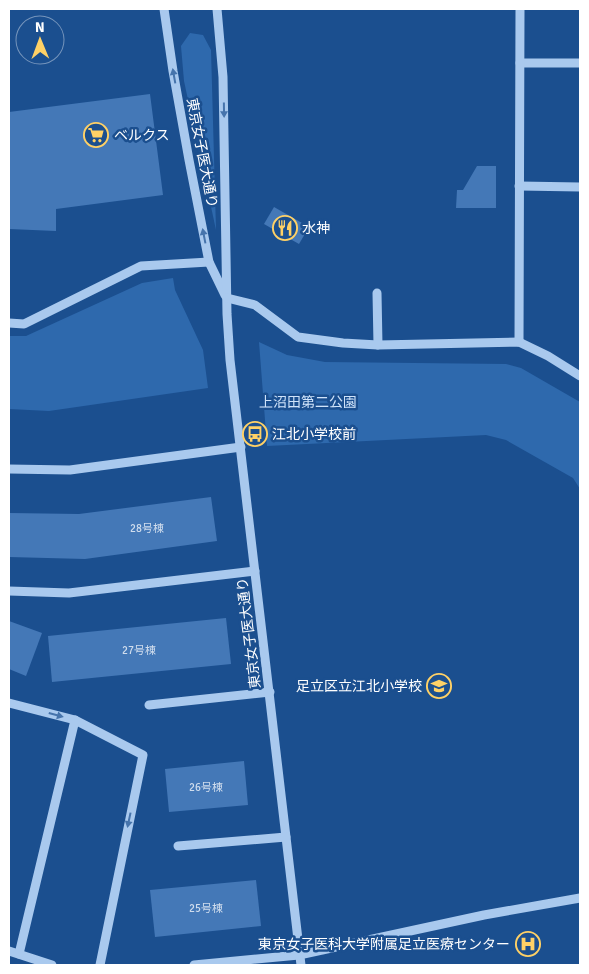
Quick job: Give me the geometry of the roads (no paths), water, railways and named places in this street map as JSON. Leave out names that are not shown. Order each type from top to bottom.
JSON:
[{"type":"street","name":"東京女子医大通り","points":[[164,9],[187,151],[209,262],[226,298]]},
{"type":"street","name":"東京女子医大通り","points":[[217,9],[223,77],[226,298],[230,360],[301,965]]},
{"type":"street","points":[[519,342],[520,9]]},
{"type":"street","points":[[520,63],[580,63]]},
{"type":"street","points":[[519,186],[580,187]]},
{"type":"street","points":[[9,323],[24,324],[141,266],[209,262]]},
{"type":"street","points":[[377,292],[378,345]]},
{"type":"street","points":[[226,298],[255,305],[298,337],[378,345],[519,342],[548,356],[580,376]]},
{"type":"street","points":[[9,469],[70,470],[241,447]]},
{"type":"street","points":[[9,591],[69,593],[255,571]]},
{"type":"street","points":[[149,705],[270,692]]},
{"type":"street","points":[[9,703],[75,720],[143,755],[100,965]]},
{"type":"street","points":[[18,954],[75,720]]},
{"type":"street","points":[[178,846],[286,837]]},
{"type":"street","points":[[194,965],[299,954],[484,915],[580,898]]},
{"type":"street","points":[[9,951],[52,965]]},
{"type":"place","name":"ベルクス","points":[[96,135]]},
{"type":"place","name":"水神","points":[[285,228]]},
{"type":"place","name":"江北小学校前","points":[[255,434]]},
{"type":"place","name":"足立区立江北小学校","points":[[439,686]]},
{"type":"place","name":"東京女子医科大学附属足立医療センター","points":[[528,944]]},
{"type":"park label","name":"上沼田第二公園","points":[[308,402]]}]
